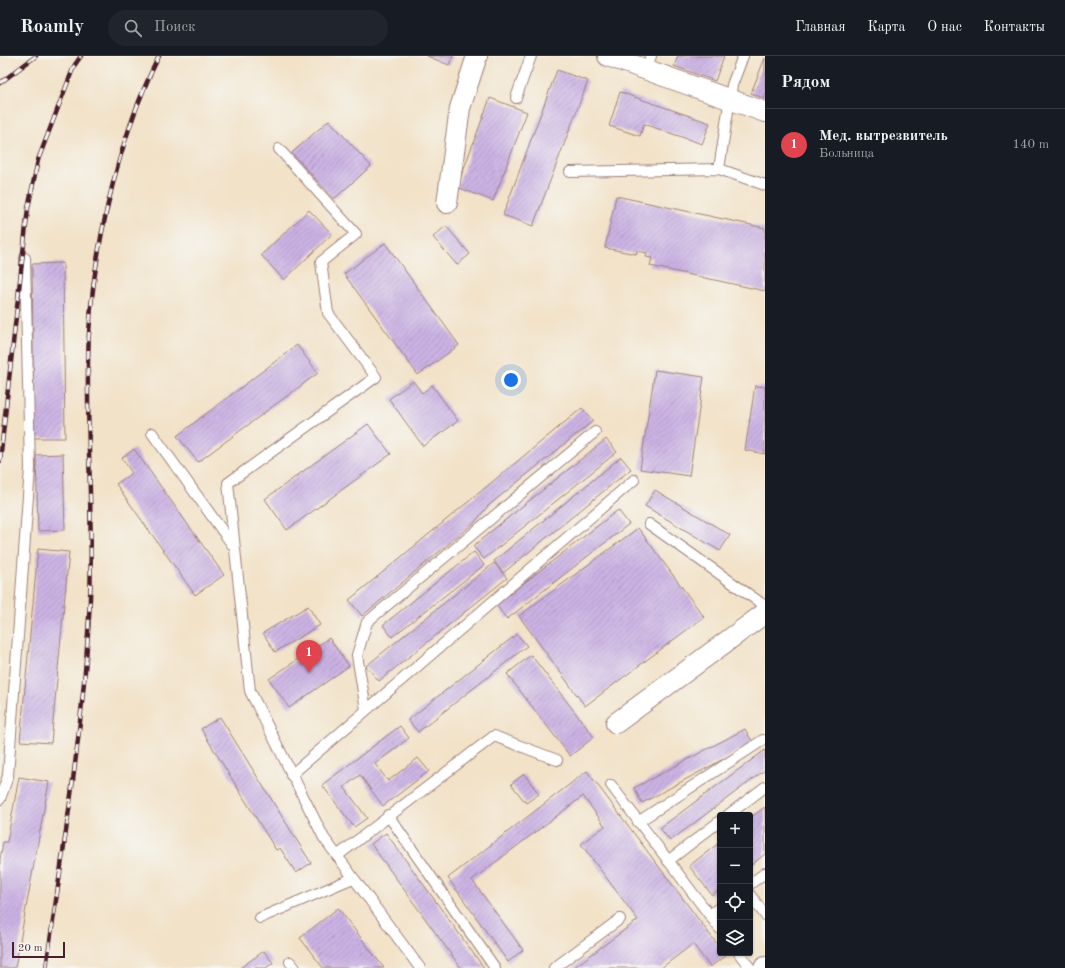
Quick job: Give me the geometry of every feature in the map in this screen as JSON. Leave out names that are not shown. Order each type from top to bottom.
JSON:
[{"type":"street","points":[[447,203],[460,108],[477,56]]},
{"type":"street","points":[[608,56],[648,63],[730,100],[765,112]]},
{"type":"street","points":[[616,723],[765,614]]},
{"type":"lane","points":[[516,98],[531,56]]},
{"type":"lane","points":[[719,169],[732,85],[743,56]]},
{"type":"lane","points":[[279,149],[356,234],[321,262],[328,314],[376,377],[228,483],[250,691],[324,838],[420,968]]},
{"type":"lane","points":[[570,172],[719,169],[765,185]]},
{"type":"lane","points":[[0,799],[8,776],[30,468],[25,258]]},
{"type":"lane","points":[[366,710],[357,655],[367,622],[595,432]]},
{"type":"lane","points":[[152,433],[235,549]]},
{"type":"lane","points":[[291,775],[634,480]]},
{"type":"lane","points":[[649,524],[765,606]]},
{"type":"lane","points":[[337,856],[388,815],[494,736],[557,760]]},
{"type":"lane","points":[[638,822],[763,740]]},
{"type":"lane","points":[[610,785],[717,925]]},
{"type":"lane","points":[[732,812],[765,787]]},
{"type":"lane","points":[[388,815],[495,968]]},
{"type":"lane","points":[[668,861],[717,823]]},
{"type":"lane","points":[[753,882],[765,872]]},
{"type":"lane","points":[[260,918],[353,878]]},
{"type":"lane","points":[[753,899],[765,915]]},
{"type":"lane","points":[[710,915],[717,909]]},
{"type":"lane","points":[[554,968],[620,919]]},
{"type":"lane","points":[[741,956],[750,968]]},
{"type":"building","points":[[427,56],[453,56],[449,65]]},
{"type":"building","points":[[678,56],[724,56],[715,81],[674,66]]},
{"type":"building","points":[[765,58],[765,99],[751,93]]},
{"type":"building","points":[[557,70],[588,81],[533,226],[503,215]]},
{"type":"building","points":[[620,92],[710,123],[702,144],[644,124],[640,136],[609,126]]},
{"type":"building","points":[[490,98],[527,112],[493,201],[457,187]]},
{"type":"building","points":[[329,120],[371,166],[334,199],[292,153]]},
{"type":"building","points":[[616,196],[765,228],[765,291],[650,266],[652,258],[646,257],[647,253],[637,251],[636,254],[605,248]]},
{"type":"building","points":[[309,210],[332,234],[284,280],[261,255]]},
{"type":"building","points":[[446,226],[470,254],[457,265],[433,237]]},
{"type":"building","points":[[385,243],[459,345],[418,375],[344,274]]},
{"type":"building","points":[[63,263],[65,438],[34,438],[32,264]]},
{"type":"building","points":[[297,345],[318,373],[198,462],[177,436]]},
{"type":"building","points":[[655,370],[704,377],[689,476],[640,469]]},
{"type":"building","points":[[413,381],[422,393],[432,385],[458,421],[423,446],[389,399]]},
{"type":"building","points":[[755,386],[765,387],[765,454],[745,450]]},
{"type":"building","points":[[582,408],[593,421],[488,506],[475,522],[362,616],[349,600]]},
{"type":"building","points":[[368,424],[391,454],[287,530],[265,499]]},
{"type":"building","points":[[606,439],[617,452],[484,559],[473,546]]},
{"type":"building","points":[[134,449],[224,575],[195,595],[116,484],[132,473],[122,458]]},
{"type":"building","points":[[63,454],[65,530],[38,531],[36,455]]},
{"type":"building","points":[[621,457],[631,469],[503,573],[494,561]]},
{"type":"building","points":[[655,490],[730,535],[720,551],[645,506]]},
{"type":"building","points":[[618,510],[629,524],[507,619],[496,605]]},
{"type":"building","points":[[638,528],[704,617],[585,706],[519,616]]},
{"type":"building","points":[[38,549],[69,552],[51,743],[20,741]]},
{"type":"building","points":[[474,552],[484,565],[392,637],[383,625]]},
{"type":"building","points":[[494,563],[507,578],[379,681],[366,666]]},
{"type":"building","points":[[308,606],[320,625],[275,652],[263,633]]},
{"type":"building","points":[[517,634],[527,646],[418,732],[408,720]]},
{"type":"building","points":[[329,638],[349,666],[289,708],[269,679]]},
{"type":"building","points":[[531,655],[594,737],[570,756],[507,674]]},
{"type":"building","points":[[220,717],[311,863],[296,873],[280,848],[276,850],[201,729]]},
{"type":"building","points":[[400,726],[409,738],[375,764],[388,781],[418,758],[429,771],[383,806],[360,775],[344,787],[367,818],[354,827],[322,785]]},
{"type":"building","points":[[745,729],[753,743],[642,803],[634,788]]},
{"type":"building","points":[[765,750],[765,770],[670,841],[660,828]]},
{"type":"building","points":[[587,771],[717,944],[717,956],[725,956],[710,967],[693,944],[661,968],[573,968],[638,920],[581,844],[605,826],[583,796],[472,880],[523,950],[508,962],[448,878]]},
{"type":"building","points":[[524,774],[539,794],[526,803],[511,784]]},
{"type":"building","points":[[19,777],[49,782],[15,968],[0,968],[0,859],[3,842],[7,842]]},
{"type":"building","points":[[765,807],[765,854],[753,864],[753,848],[753,816]]},
{"type":"building","points":[[386,833],[484,968],[461,968],[371,844]]},
{"type":"building","points":[[717,844],[717,891],[712,895],[689,866]]},
{"type":"building","points":[[338,908],[384,968],[323,968],[300,938]]},
{"type":"building","points":[[264,951],[273,963],[266,968],[240,968]]},
{"type":"railway","points":[[0,83],[36,56]]},
{"type":"railway","points":[[0,461],[28,208],[38,160],[74,66],[81,56]]},
{"type":"railway","points":[[46,968],[78,738],[87,645],[91,569],[88,362],[93,285],[108,205],[118,165],[130,126],[159,56]]},
{"type":"place","name":"Мед. вытрезвитель","points":[[309,673]]}]
